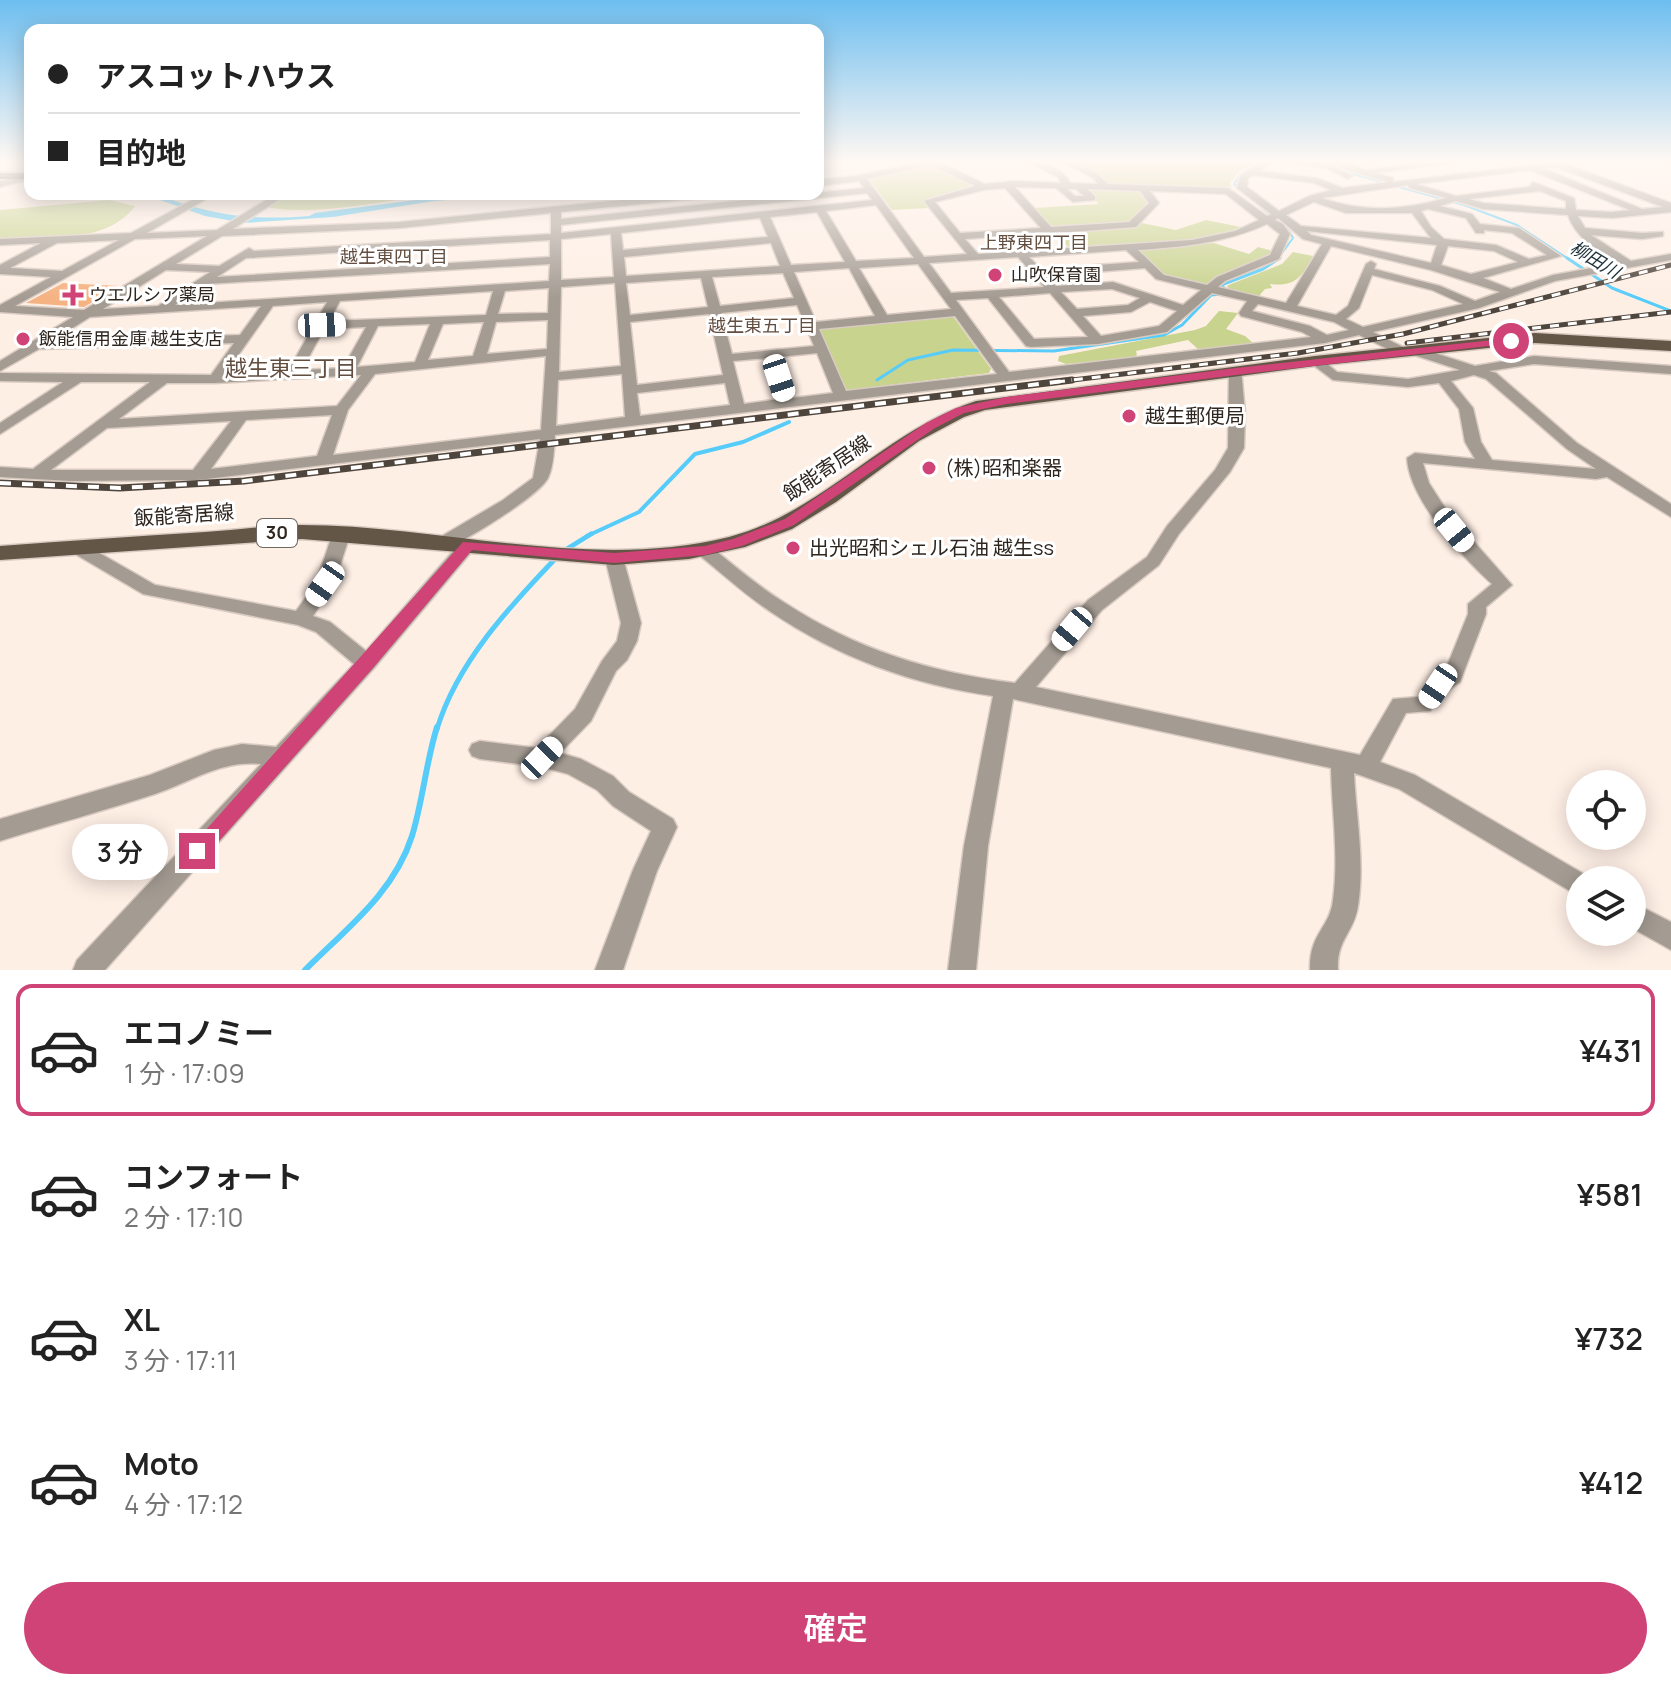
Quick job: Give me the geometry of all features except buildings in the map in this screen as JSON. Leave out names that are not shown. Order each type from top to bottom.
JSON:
[{"type":"main road","name":"飯能寄居線","points":[[0,553],[302,532],[614,558],[705,551],[737,543],[790,522],[930,426],[960,410],[1006,401],[1315,361],[1535,338],[1671,346]]},
{"type":"street","points":[[0,309],[186,207]]},
{"type":"street","points":[[0,367],[261,207]]},
{"type":"street","points":[[480,241],[484,227],[625,207]]},
{"type":"street","points":[[0,242],[139,233],[556,218],[713,207]]},
{"type":"street","points":[[717,207],[724,219]]},
{"type":"street","points":[[243,255],[555,237],[827,207]]},
{"type":"street","points":[[883,207],[1006,377]]},
{"type":"street","points":[[934,207],[974,256]]},
{"type":"street","points":[[1028,207],[1067,250]]},
{"type":"street","points":[[957,236],[1132,225],[1150,207]]},
{"type":"street","points":[[1255,207],[1298,227],[1496,248]]},
{"type":"street","points":[[991,294],[1031,343],[1098,340],[1163,329],[1221,279],[1275,257],[1285,234],[1263,207]]},
{"type":"street","points":[[0,309],[87,314],[1208,241],[1238,233],[1292,207]]},
{"type":"street","points":[[1338,207],[1346,210],[1415,210],[1423,207]]},
{"type":"street","points":[[1432,207],[1469,216],[1474,226],[1496,248],[1528,263]]},
{"type":"street","points":[[1501,207],[1612,215],[1671,208]]},
{"type":"street","points":[[1570,207],[1570,212],[1589,239],[1629,264]]},
{"type":"street","points":[[1633,207],[1643,211]]},
{"type":"street","points":[[820,208],[883,319]]},
{"type":"street","points":[[1341,232],[1346,210]]},
{"type":"street","points":[[1415,210],[1427,229],[1443,244]]},
{"type":"street","points":[[764,215],[841,395]]},
{"type":"street","points":[[1612,215],[1671,239]]},
{"type":"street","points":[[443,543],[536,483],[546,466],[556,218]]},
{"type":"street","points":[[990,222],[999,233]]},
{"type":"street","points":[[361,296],[400,225]]},
{"type":"street","points":[[655,226],[662,250]]},
{"type":"street","points":[[1473,277],[1556,256],[1515,230],[1474,226]]},
{"type":"street","points":[[1298,227],[1307,237],[1435,266],[1510,292]]},
{"type":"street","points":[[161,309],[280,230]]},
{"type":"street","points":[[616,231],[633,421]]},
{"type":"street","points":[[1582,231],[1642,236],[1659,234]]},
{"type":"street","points":[[1338,319],[1353,308],[1383,237]]},
{"type":"street","points":[[0,270],[57,239]]},
{"type":"street","points":[[618,254],[773,240]]},
{"type":"street","points":[[1290,307],[1328,243]]},
{"type":"street","points":[[1435,266],[1443,244]]},
{"type":"street","points":[[1128,246],[1160,277],[1338,319],[1409,351],[1491,376],[1572,446],[1671,512]]},
{"type":"street","points":[[1020,253],[1098,340]]},
{"type":"street","points":[[0,472],[35,475],[198,475],[1325,339],[1475,305],[1510,292],[1590,271],[1671,257]]},
{"type":"street","points":[[204,281],[555,260]]},
{"type":"street","points":[[1037,273],[1147,265]]},
{"type":"street","points":[[163,267],[220,269]]},
{"type":"street","points":[[1098,269],[1113,285]]},
{"type":"street","points":[[0,270],[65,274]]},
{"type":"street","points":[[1368,271],[1436,288],[1475,305]]},
{"type":"street","points":[[706,274],[738,408]]},
{"type":"street","points":[[948,297],[1113,285],[1186,310]]},
{"type":"street","points":[[479,359],[500,287]]},
{"type":"street","points":[[1073,313],[1131,308],[1148,298]]},
{"type":"street","points":[[292,375],[335,299]]},
{"type":"street","points":[[1255,299],[1245,313],[1306,329],[1325,339]]},
{"type":"street","points":[[625,319],[800,301]]},
{"type":"street","points":[[215,379],[269,303]]},
{"type":"street","points":[[811,326],[959,312]]},
{"type":"street","points":[[322,325],[552,316]]},
{"type":"street","points":[[420,365],[438,320]]},
{"type":"street","points":[[347,372],[374,323]]},
{"type":"street","points":[[35,345],[244,339]]},
{"type":"street","points":[[727,358],[820,349]]},
{"type":"street","points":[[0,377],[215,379],[347,372],[551,352]]},
{"type":"street","points":[[771,354],[787,402]]},
{"type":"street","points":[[1315,361],[1333,376],[1408,383],[1534,360],[1671,370]]},
{"type":"street","points":[[550,377],[629,369]]},
{"type":"street","points":[[323,461],[341,410],[371,370]]},
{"type":"street","points":[[962,970],[976,846],[1012,691],[1095,605],[1153,561],[1173,530],[1222,472],[1236,448],[1236,371]]},
{"type":"street","points":[[0,430],[78,378]]},
{"type":"street","points":[[631,390],[731,378]]},
{"type":"street","points":[[35,475],[163,379]]},
{"type":"street","points":[[1442,379],[1466,408],[1473,442],[1487,465]]},
{"type":"street","points":[[103,424],[341,410]]},
{"type":"street","points":[[198,475],[242,416]]},
{"type":"street","points":[[1324,970],[1322,954],[1325,940],[1338,929],[1346,909],[1354,764],[1400,705],[1423,705],[1438,686],[1453,676],[1477,614],[1477,604],[1503,585],[1454,530],[1418,480],[1413,467],[1415,458],[1596,474],[1612,471]]},
{"type":"street","points":[[301,619],[325,584],[341,535]]},
{"type":"street","points":[[87,970],[367,663],[468,545]]},
{"type":"street","points":[[76,547],[150,590],[301,619],[323,627],[367,663]]},
{"type":"street","points":[[705,551],[776,607],[815,631],[910,672],[1354,764],[1407,782],[1566,877]]},
{"type":"street","points":[[542,758],[583,715],[609,666],[620,655],[627,641],[631,623],[614,558]]},
{"type":"street","points":[[480,750],[542,758],[573,766],[605,783],[621,799],[665,827],[645,870],[609,970]]},
{"type":"street","points":[[0,830],[154,784],[214,759],[242,753],[280,757]]},
{"type":"street","points":[[1646,922],[1671,937]]},
{"type":"green space","points":[[134,207],[123,219],[91,233],[0,240],[0,210]]},
{"type":"green space","points":[[269,207],[341,207],[328,209]]},
{"type":"green space","points":[[890,207],[929,208],[892,210]]},
{"type":"green space","points":[[1146,207],[1132,222],[1053,227],[1034,208]]},
{"type":"green space","points":[[1206,220],[1241,227],[1196,239],[1079,248],[1067,246],[1059,237],[1059,232],[1142,223],[1176,230]]},
{"type":"green space","points":[[1214,243],[1249,254],[1258,247],[1273,251],[1258,261],[1223,274],[1208,285],[1166,277],[1135,250]]},
{"type":"green space","points":[[1293,252],[1313,256],[1301,275],[1291,282],[1270,284],[1272,288],[1265,289],[1258,297],[1230,290],[1227,286],[1282,264]]},
{"type":"green space","points":[[1219,311],[1238,313],[1226,329],[1245,336],[1254,344],[1200,351],[1188,340],[1136,351],[1137,355],[1132,358],[1066,364],[1058,361],[1059,356],[1195,330],[1206,326]]},
{"type":"green space","points":[[952,315],[991,369],[989,373],[843,389],[817,330]]},
{"type":"water","points":[[180,207],[273,218],[309,216],[359,207],[394,207],[333,217],[244,223],[205,216]]},
{"type":"waterway","points":[[1261,207],[1293,238],[1277,260]]},
{"type":"waterway","name":"柳田川","points":[[1470,207],[1517,225],[1570,260]]},
{"type":"waterway","points":[[877,380],[908,360],[953,350],[1054,351],[1164,335],[1182,325],[1211,295],[1221,294],[1225,289],[1221,285],[1263,269],[1277,260]]},
{"type":"waterway","name":"柳田川","points":[[1570,260],[1612,288],[1671,311]]},
{"type":"waterway","points":[[590,535],[639,512],[695,454],[743,442],[789,422]]},
{"type":"waterway","points":[[562,552],[590,535]]},
{"type":"waterway","points":[[437,729],[457,681],[486,637],[556,558]]},
{"type":"waterway","points":[[305,970],[381,893],[404,856],[416,822],[437,727]]},
{"type":"railway","points":[[1056,382],[1298,353],[1403,334],[1671,265]]},
{"type":"railway","points":[[1407,343],[1671,312]]},
{"type":"railway","points":[[0,483],[120,488],[244,481],[1072,380]]},
{"type":"place","name":"山吹保育園","points":[[995,275]]},
{"type":"place","name":"ウエルシア薬局","points":[[73,295]]},
{"type":"place","name":"飯能信用金庫 越生支店","points":[[23,339]]},
{"type":"place","name":"越生郵便局","points":[[1129,416]]},
{"type":"place","name":"(株)昭和楽器","points":[[929,468]]},
{"type":"place","name":"出光昭和シェル石油 越生ss","points":[[793,548]]},
{"type":"district","name":"上野東四丁目","points":[[1034,243]]},
{"type":"district","name":"越生東四丁目","points":[[394,257]]},
{"type":"district","name":"越生東五丁目","points":[[762,326]]},
{"type":"district","name":"越生東三丁目","points":[[291,368]]},
{"type":"route","points":[[197,851],[367,663],[468,545],[614,558],[705,551],[737,543],[790,522],[907,441],[960,410],[1006,401],[1315,361],[1511,341]]}]
